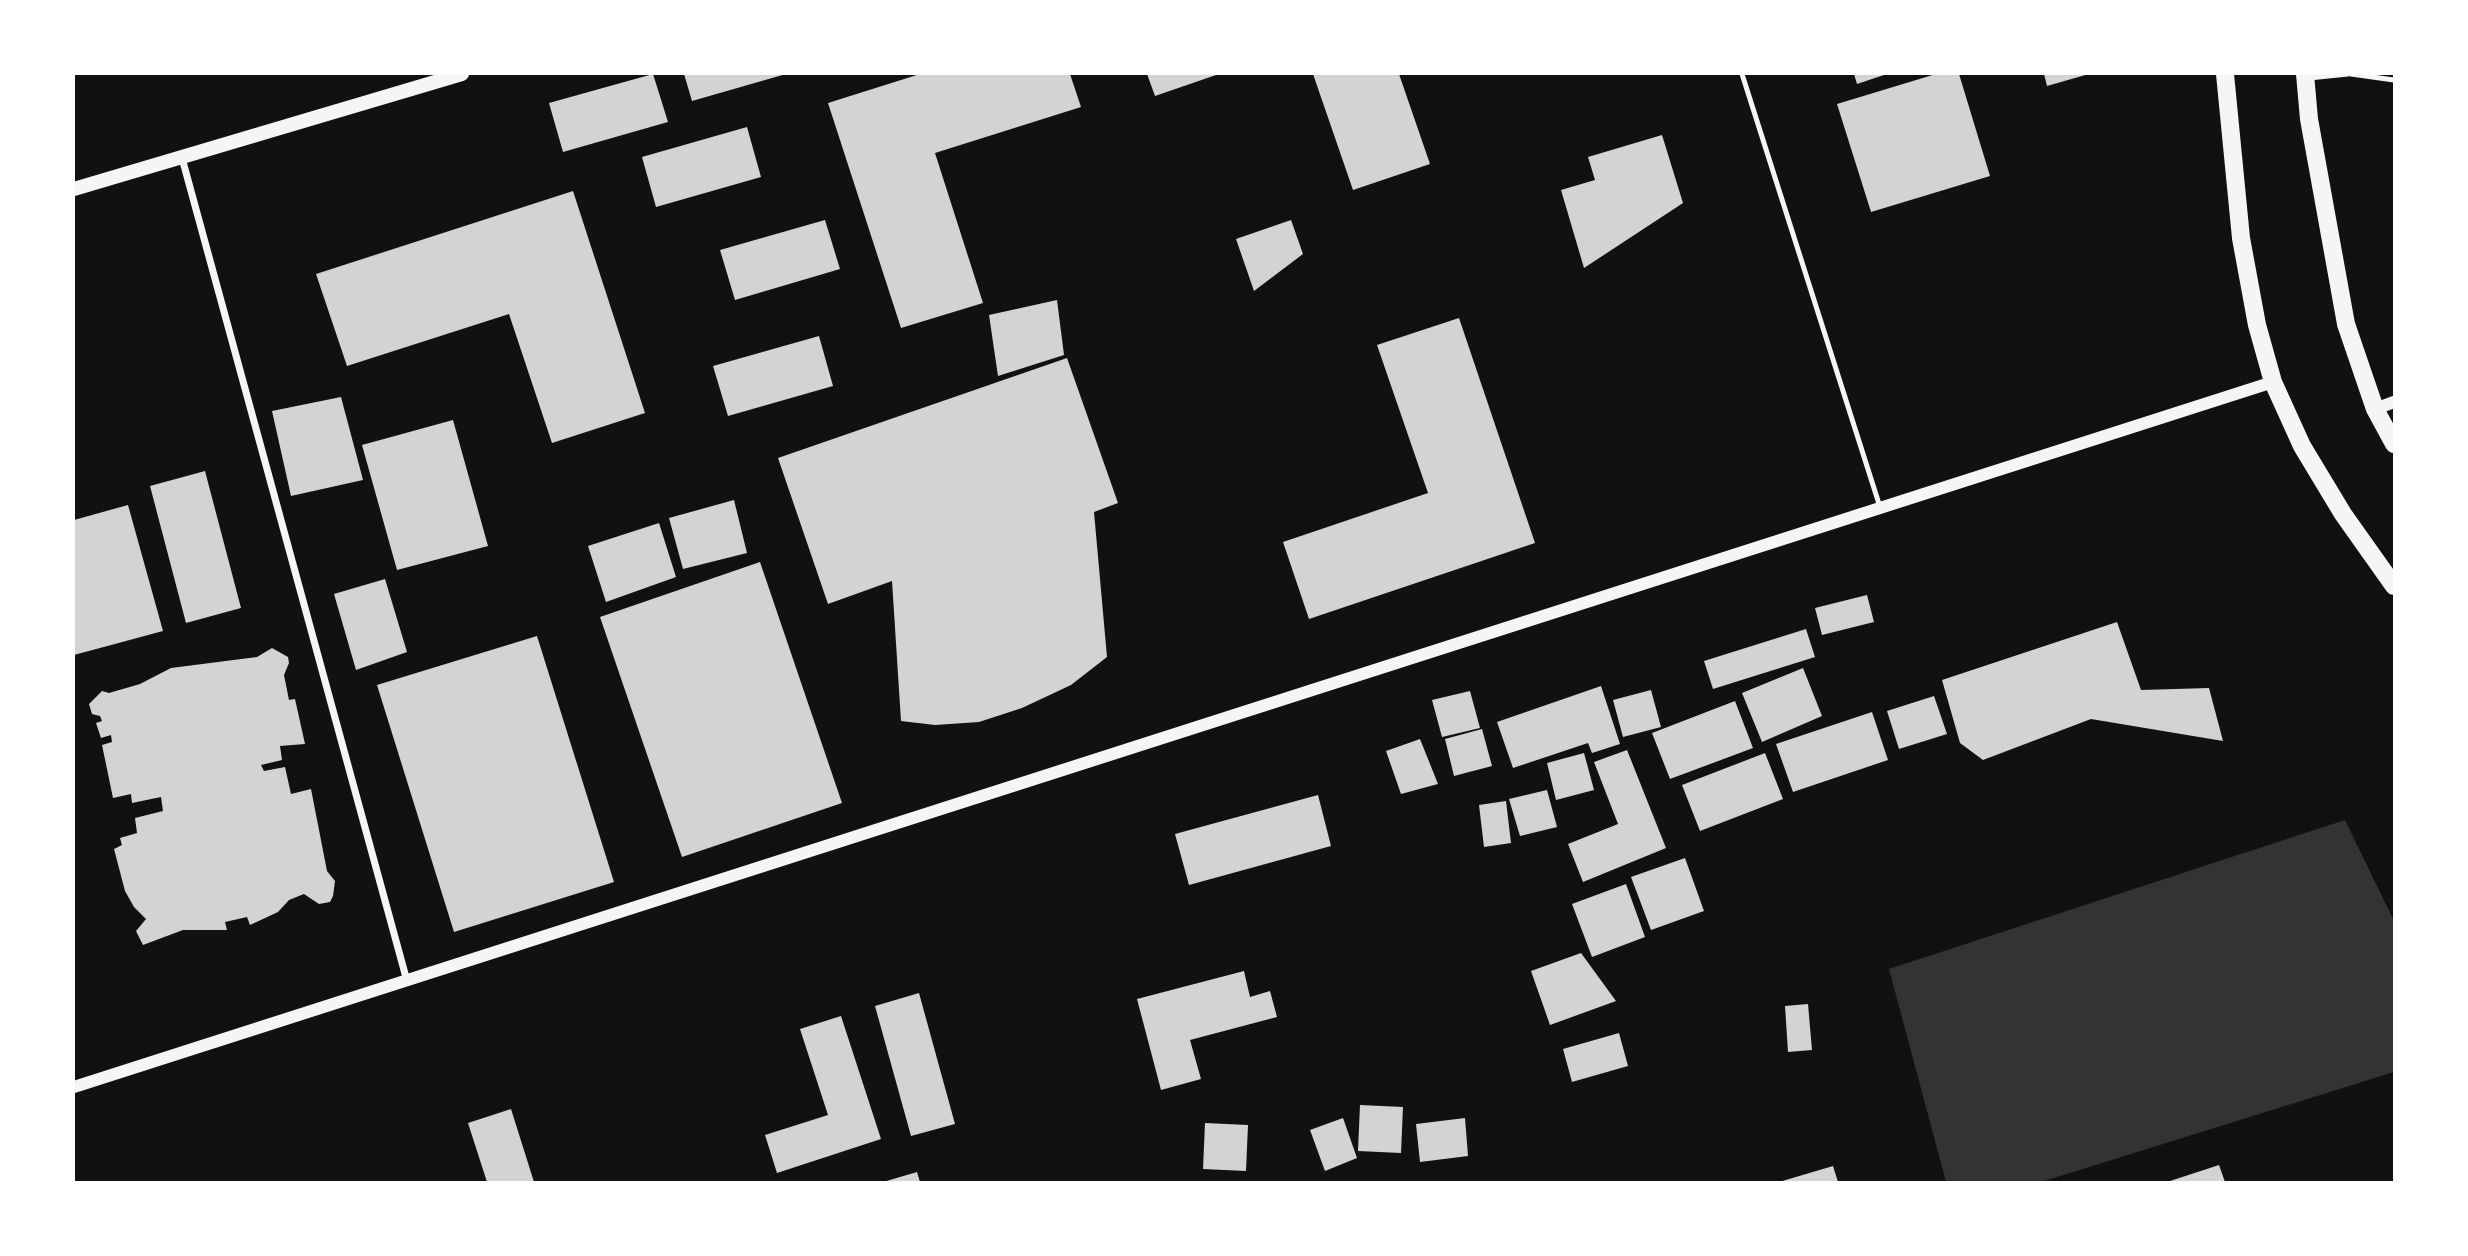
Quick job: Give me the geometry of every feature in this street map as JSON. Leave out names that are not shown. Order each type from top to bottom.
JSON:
[{"type":"main road","points":[[74,189],[462,74]]},
{"type":"main road","points":[[2225,74],[2241,238],[2257,325],[2273,382],[2302,446],[2343,514],[2395,586]]},
{"type":"main road","points":[[2305,76],[2309,119],[2346,324],[2375,409],[2395,444]]},
{"type":"street","points":[[182,158],[408,981]]},
{"type":"street","points":[[74,1087],[2273,382]]},
{"type":"street","points":[[2375,409],[2395,402]]},
{"type":"lane","points":[[1742,74],[1880,507]]},
{"type":"lane","points":[[2305,76],[2349,74],[2395,80]]},
{"type":"shaded area","points":[[2345,820],[2394,921],[2394,1072],[2041,1182],[1946,1182],[1889,969]]},
{"type":"building","points":[[653,74],[668,122],[563,152],[549,103]]},
{"type":"building","points":[[684,74],[786,74],[692,101]]},
{"type":"building","points":[[920,74],[1070,74],[1081,107],[935,153],[983,303],[901,328],[828,103]]},
{"type":"building","points":[[1147,74],[1219,74],[1155,96]]},
{"type":"building","points":[[1313,74],[1399,74],[1430,164],[1353,190]]},
{"type":"building","points":[[1854,74],[1887,74],[1857,84]]},
{"type":"building","points":[[1936,74],[1959,74],[1990,176],[1871,212],[1837,104]]},
{"type":"building","points":[[2044,74],[2089,74],[2047,86]]},
{"type":"building","points":[[747,127],[761,177],[656,207],[642,157]]},
{"type":"building","points":[[1662,135],[1683,203],[1584,268],[1561,190],[1595,180],[1588,157]]},
{"type":"building","points":[[573,191],[645,413],[552,443],[509,314],[347,366],[316,274]]},
{"type":"building","points":[[825,220],[840,269],[735,300],[720,250]]},
{"type":"building","points":[[1291,220],[1303,254],[1254,291],[1236,239]]},
{"type":"building","points":[[1057,300],[1064,355],[998,376],[989,315]]},
{"type":"building","points":[[1459,318],[1535,543],[1309,619],[1283,542],[1428,493],[1377,345]]},
{"type":"building","points":[[819,336],[833,386],[728,416],[713,366]]},
{"type":"building","points":[[1067,358],[1118,503],[1094,512],[1107,657],[1071,685],[1022,708],[979,722],[935,725],[901,721],[892,581],[828,604],[778,458]]},
{"type":"building","points":[[341,397],[363,480],[291,496],[272,411]]},
{"type":"building","points":[[453,420],[488,546],[397,570],[362,445]]},
{"type":"building","points":[[205,471],[241,608],[186,623],[150,486]]},
{"type":"building","points":[[734,500],[747,553],[683,569],[669,518]]},
{"type":"building","points":[[128,505],[163,631],[74,655],[74,520]]},
{"type":"building","points":[[659,523],[676,577],[606,602],[588,546]]},
{"type":"building","points":[[760,562],[842,803],[682,857],[600,617]]},
{"type":"building","points":[[385,579],[407,652],[356,670],[334,594]]},
{"type":"building","points":[[1867,595],[1874,622],[1822,635],[1815,608]]},
{"type":"building","points":[[2117,622],[2141,690],[2209,688],[2223,741],[2091,719],[1983,760],[1960,743],[1942,680]]},
{"type":"building","points":[[1806,629],[1815,657],[1713,689],[1704,661]]},
{"type":"building","points":[[537,636],[614,882],[454,932],[377,685]]},
{"type":"building","points":[[272,648],[288,657],[289,663],[284,675],[289,700],[295,699],[305,744],[280,746],[282,760],[261,765],[264,771],[285,767],[291,794],[311,789],[327,871],[335,881],[333,896],[330,902],[319,904],[304,894],[289,900],[278,912],[250,925],[247,917],[225,922],[227,930],[183,930],[143,945],[136,931],[146,919],[134,907],[125,891],[114,849],[122,845],[120,838],[137,833],[135,818],[163,811],[161,797],[132,803],[131,794],[113,798],[102,745],[112,742],[111,735],[101,738],[96,723],[102,721],[100,716],[92,714],[89,704],[102,691],[109,693],[140,684],[171,668],[257,657]]},
{"type":"building","points":[[1803,668],[1822,716],[1762,742],[1742,693]]},
{"type":"building","points":[[1601,686],[1620,744],[1592,753],[1588,743],[1513,768],[1497,722]]},
{"type":"building","points":[[1651,690],[1661,727],[1623,737],[1613,700]]},
{"type":"building","points":[[1470,691],[1480,728],[1442,737],[1432,700]]},
{"type":"building","points":[[1934,696],[1947,734],[1899,749],[1887,711]]},
{"type":"building","points":[[1735,701],[1753,748],[1670,779],[1652,733]]},
{"type":"building","points":[[1872,712],[1888,760],[1793,792],[1776,744]]},
{"type":"building","points":[[1482,729],[1492,766],[1454,776],[1445,739]]},
{"type":"building","points":[[1420,739],[1438,784],[1401,794],[1386,751]]},
{"type":"building","points":[[1627,750],[1666,848],[1583,882],[1568,844],[1618,824],[1594,762]]},
{"type":"building","points":[[1584,753],[1594,790],[1556,800],[1547,763]]},
{"type":"building","points":[[1765,753],[1783,799],[1700,831],[1682,785]]},
{"type":"building","points":[[1547,790],[1557,827],[1520,836],[1509,799]]},
{"type":"building","points":[[1318,795],[1331,846],[1189,885],[1175,834]]},
{"type":"building","points":[[1506,801],[1511,843],[1484,847],[1479,805]]},
{"type":"building","points":[[1685,858],[1704,911],[1651,930],[1631,877]]},
{"type":"building","points":[[1626,884],[1645,937],[1592,957],[1572,904]]},
{"type":"building","points":[[1581,953],[1616,1001],[1550,1025],[1531,971]]},
{"type":"building","points":[[1244,971],[1250,997],[1270,991],[1277,1017],[1190,1040],[1201,1079],[1161,1090],[1137,999]]},
{"type":"building","points":[[919,993],[955,1124],[911,1136],[875,1006]]},
{"type":"building","points":[[1808,1004],[1812,1050],[1788,1052],[1785,1006]]},
{"type":"building","points":[[841,1016],[881,1139],[777,1173],[765,1135],[828,1115],[800,1029]]},
{"type":"building","points":[[1619,1033],[1628,1066],[1572,1082],[1563,1049]]},
{"type":"building","points":[[1360,1105],[1403,1107],[1401,1153],[1358,1151]]},
{"type":"building","points":[[511,1109],[534,1182],[487,1182],[468,1123]]},
{"type":"building","points":[[1343,1118],[1357,1158],[1325,1171],[1310,1130]]},
{"type":"building","points":[[1465,1118],[1468,1156],[1420,1162],[1416,1124]]},
{"type":"building","points":[[1205,1123],[1248,1125],[1246,1171],[1203,1169]]},
{"type":"building","points":[[2219,1165],[2225,1182],[2167,1182]]},
{"type":"building","points":[[1833,1166],[1838,1182],[1779,1182]]},
{"type":"building","points":[[917,1172],[920,1182],[883,1182]]}]
